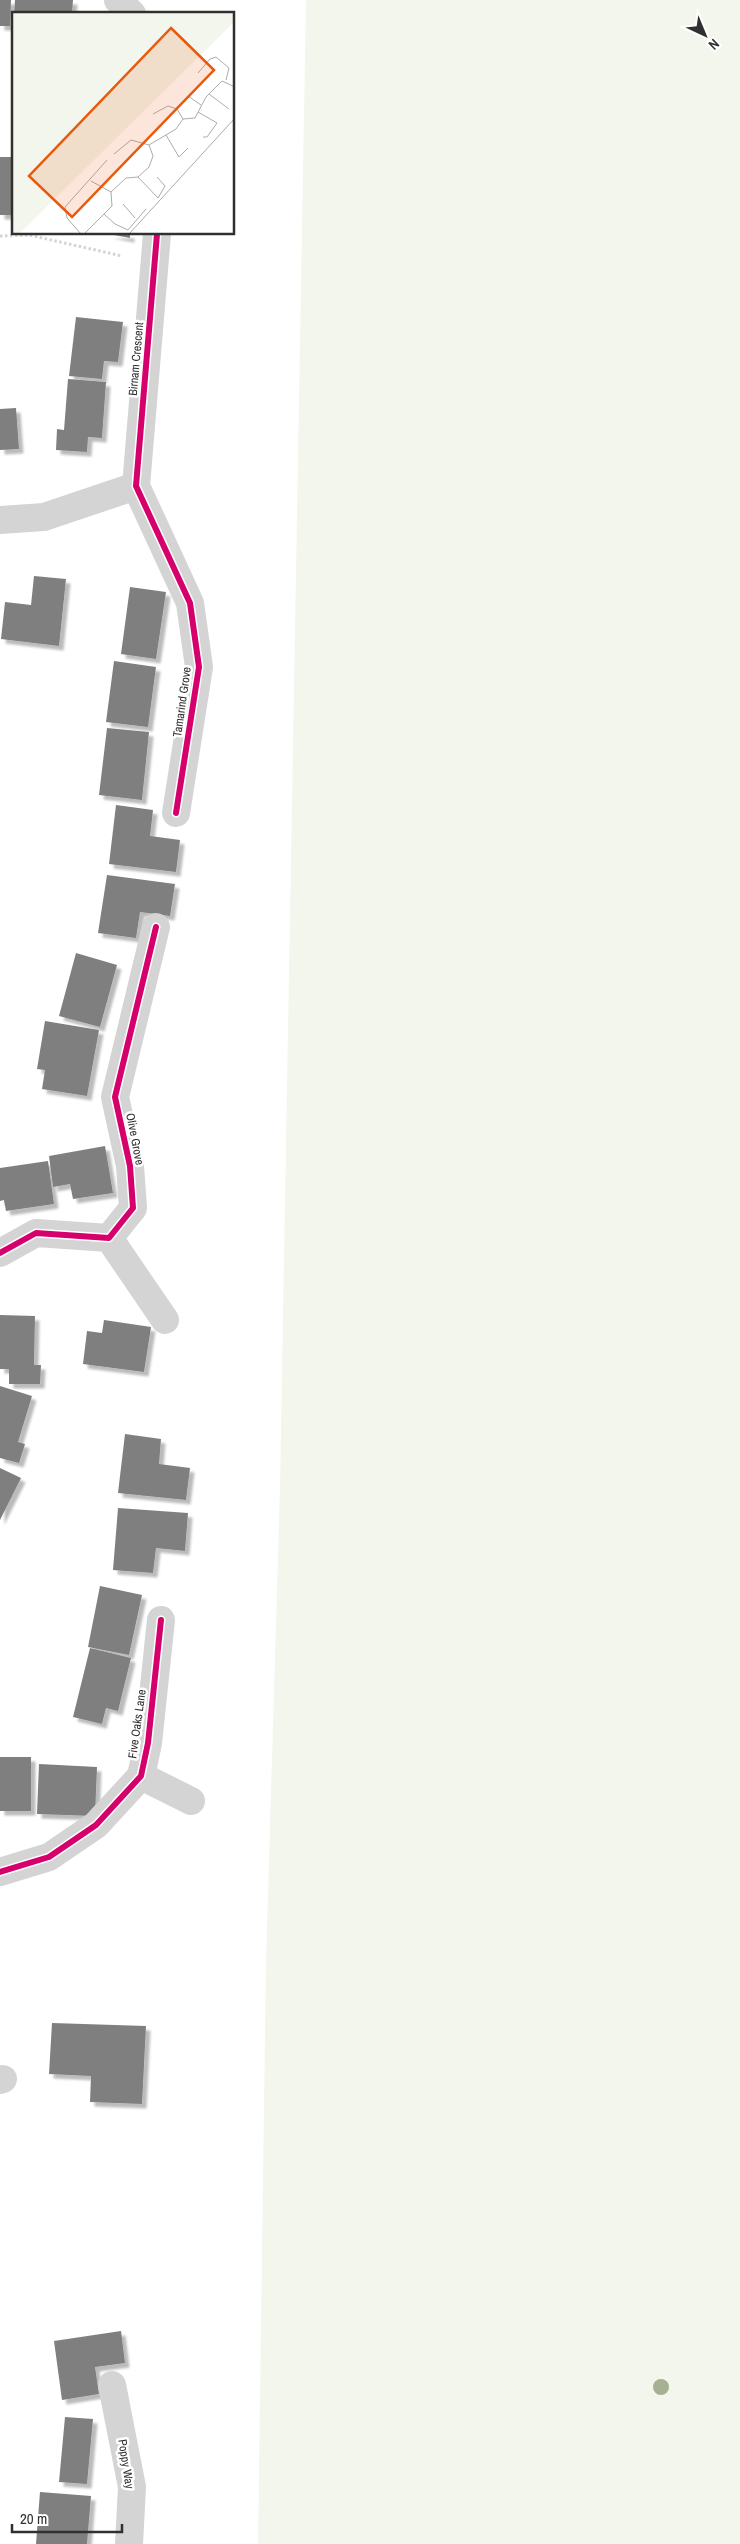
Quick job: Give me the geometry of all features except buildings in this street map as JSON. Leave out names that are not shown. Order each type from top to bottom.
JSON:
[{"type":"street","points":[[118,0],[130,12]]},
{"type":"street","name":"Birnam Crescent","points":[[136,486],[157,235]]},
{"type":"street","points":[[0,520],[44,517],[136,486]]},
{"type":"street","name":"Tamarind Grove","points":[[136,486],[190,603],[199,667],[176,814]]},
{"type":"street","name":"Olive Grove","points":[[109,1238],[133,1208],[130,1166],[115,1097],[156,927]]},
{"type":"street","points":[[0,1252],[36,1233],[109,1238],[165,1320]]},
{"type":"street","name":"Five Oaks Lane","points":[[0,1872],[49,1857],[96,1825],[141,1776],[148,1743],[161,1620]]},
{"type":"street","name":"Five Oaks Lane","points":[[141,1776],[190,1801]]},
{"type":"street","name":"Poppy Way","points":[[112,2385],[132,2487],[129,2544]]},
{"type":"path","points":[[0,236],[29,235],[155,263]]},
{"type":"shaded area","points":[[306,0],[740,0],[740,2544],[258,2544],[266,1962],[280,1488]]},
{"type":"cycle path","points":[[157,235],[136,486],[190,603],[199,667],[176,813]]},
{"type":"cycle path","points":[[0,1253],[36,1233],[109,1238],[133,1208],[130,1166],[115,1097],[156,927]]},
{"type":"cycle path","points":[[0,1872],[49,1857],[96,1825],[141,1776],[148,1743],[161,1620]]}]
